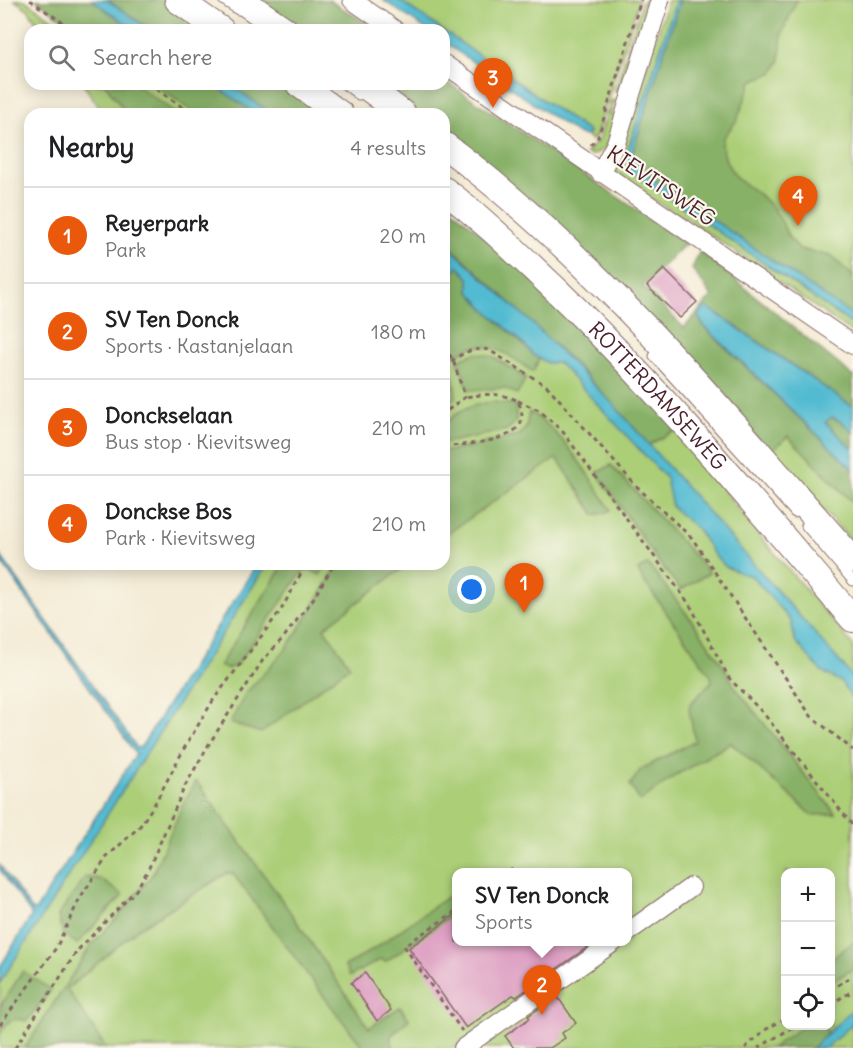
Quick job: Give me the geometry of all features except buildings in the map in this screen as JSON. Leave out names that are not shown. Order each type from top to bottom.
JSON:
[{"type":"main road","points":[[178,0],[212,24]]},
{"type":"main road","points":[[245,9],[274,24]]},
{"type":"main road","points":[[307,90],[332,108]]},
{"type":"main road","points":[[365,92],[393,108]]},
{"type":"main road","name":"ROTTERDAMSEWEG","points":[[450,156],[520,207],[586,266],[671,355],[853,560]]},
{"type":"main road","name":"ROTTERDAMSEWEG","points":[[450,195],[517,253],[596,329],[713,456],[853,619]]},
{"type":"street","points":[[352,0],[386,24]]},
{"type":"street","points":[[600,172],[616,143],[660,0]]},
{"type":"street","name":"KIEVITSWEG","points":[[450,68],[853,345]]},
{"type":"street","points":[[632,929],[692,887]]},
{"type":"street","points":[[467,1045],[608,946]]},
{"type":"lane","points":[[224,0],[245,9]]},
{"type":"lane","name":"ROTTERDAMSEWEG","points":[[649,350],[853,581]]},
{"type":"path","points":[[30,0],[64,24]]},
{"type":"path","points":[[580,158],[598,137],[640,0]]},
{"type":"path","points":[[158,90],[183,108]]},
{"type":"path","points":[[450,362],[468,351],[480,348],[489,350],[548,387],[636,486],[692,538],[811,716],[853,750]]},
{"type":"path","points":[[450,356],[465,397]]},
{"type":"path","points":[[450,408],[465,397],[487,394],[508,396],[539,410],[563,432],[690,605],[729,678],[764,714],[853,826]]},
{"type":"path","points":[[450,446],[488,441],[510,434],[520,424],[522,412],[519,401]]},
{"type":"path","points":[[0,1025],[56,948],[80,898],[107,857],[140,825],[154,806],[186,745],[214,699],[281,610],[303,570]]},
{"type":"path","points":[[15,1048],[77,951],[136,890],[209,744],[262,660],[284,638],[314,599],[331,570]]},
{"type":"path","points":[[452,914],[404,946],[467,1045]]},
{"type":"path","points":[[835,987],[853,976]]},
{"type":"path","points":[[835,1002],[853,991]]},
{"type":"path","points":[[745,1048],[765,1030],[781,1020]]},
{"type":"path","points":[[758,1048],[788,1030]]},
{"type":"green space","points":[[14,0],[25,0],[59,24],[38,24],[28,9]]},
{"type":"green space","points":[[36,0],[92,0],[126,24],[70,24]]},
{"type":"green space","points":[[107,0],[163,0],[198,24],[142,24]]},
{"type":"green space","points":[[109,0],[168,24],[66,24]]},
{"type":"green space","points":[[252,0],[329,0],[367,24],[287,24]]},
{"type":"green space","points":[[399,0],[639,0],[596,136],[592,141],[587,136],[589,132],[450,35],[450,24],[434,24]]},
{"type":"green space","points":[[643,0],[651,0],[624,94],[615,91]]},
{"type":"green space","points":[[668,0],[676,0],[626,157],[632,172],[853,325],[853,333],[692,222],[655,201],[613,172]]},
{"type":"green space","points":[[680,0],[853,0],[853,303],[633,150]]},
{"type":"green space","points":[[680,0],[797,0],[782,33],[780,60],[774,72],[752,81],[737,120],[723,138],[722,146],[726,161],[734,175],[773,208],[789,238],[800,249],[831,256],[853,276],[853,316],[636,167],[633,162],[633,150]]},
{"type":"green space","points":[[450,84],[686,243],[643,286],[684,328],[712,296],[692,269],[700,251],[853,376],[853,407],[718,314],[700,312],[698,317],[704,327],[853,469],[853,503],[788,436],[770,452],[450,140],[450,108],[410,108],[384,90],[450,90]]},
{"type":"green space","points":[[87,90],[270,90],[295,108],[100,108]]},
{"type":"green space","points":[[109,90],[143,90],[169,108],[123,108]]},
{"type":"green space","points":[[162,90],[222,90],[247,108],[188,108]]},
{"type":"green space","points":[[238,90],[293,90],[318,108],[263,108]]},
{"type":"green space","points":[[611,100],[616,101],[610,114],[617,116],[605,149],[592,155],[586,153],[599,139]]},
{"type":"green space","points":[[450,207],[522,269],[677,429],[649,445],[580,369],[450,247]]},
{"type":"green space","points":[[450,226],[661,438],[677,429],[753,528],[853,645],[853,1048],[0,1048],[0,979],[263,570],[450,570]]},
{"type":"green space","points":[[458,266],[469,278],[469,291],[539,359],[533,372],[505,353],[489,347],[472,347],[455,356],[450,350],[450,279]]},
{"type":"green space","points":[[476,353],[492,356],[526,378],[517,394],[504,388],[469,390],[458,361]]},
{"type":"green space","points":[[450,370],[454,381],[456,396],[450,402]]},
{"type":"green space","points":[[493,402],[516,405],[516,422],[507,430],[450,442],[450,419],[479,404]]},
{"type":"green space","points":[[529,412],[553,430],[585,470],[611,510],[595,515],[559,461],[555,459],[450,532],[450,451],[518,436],[526,428]]},
{"type":"green space","points":[[831,417],[842,422],[853,432],[853,449],[825,422]]},
{"type":"green space","points":[[788,435],[853,503],[853,543],[770,452]]},
{"type":"green space","points":[[611,465],[709,573],[681,590],[597,473]]},
{"type":"green space","points":[[648,564],[693,622],[721,662],[735,687],[836,814],[812,815],[731,743],[676,775],[640,801],[630,785],[641,769],[695,741],[690,704],[712,681],[711,676],[641,577],[638,570]]},
{"type":"green space","points":[[280,570],[306,570],[303,571],[237,665],[227,669],[219,666]]},
{"type":"green space","points":[[311,570],[323,570],[320,575]]},
{"type":"green space","points":[[335,570],[400,570],[324,628],[350,666],[261,733],[230,723],[246,693],[285,650]]},
{"type":"green space","points":[[196,781],[284,903],[369,1028],[400,1007],[409,1019],[390,1037],[394,1048],[364,1048],[233,874],[227,873],[139,928],[67,989],[106,1048],[25,1048],[92,944],[117,918],[152,875],[185,800]]},
{"type":"green space","points":[[85,877],[100,879],[123,895],[77,944],[63,934],[58,916]]},
{"type":"green space","points":[[452,894],[452,915],[385,962],[382,959],[350,976],[345,966],[375,948]]},
{"type":"green space","points":[[853,942],[853,969],[835,980],[835,957]]},
{"type":"green space","points":[[23,971],[51,990],[27,1021],[14,1019],[5,1026],[0,1034],[0,1007]]},
{"type":"green space","points":[[798,1030],[826,1030],[828,1032],[812,1048],[771,1048]]},
{"type":"water","points":[[92,0],[107,0],[142,24],[126,24]]},
{"type":"water","points":[[383,0],[399,0],[433,24],[418,24]]},
{"type":"water","points":[[676,0],[680,0],[633,150],[633,162],[642,171],[853,316],[853,325],[630,169],[627,161],[628,149]]},
{"type":"water","points":[[450,35],[589,132],[587,136],[579,135],[450,46]]},
{"type":"water","points":[[222,90],[238,90],[263,108],[247,108]]},
{"type":"water","points":[[450,248],[532,323],[614,405],[847,670],[853,679],[853,700],[841,682],[821,671],[795,641],[791,621],[752,576],[726,567],[715,556],[697,529],[672,507],[666,478],[559,363],[547,363],[533,355],[486,310],[469,291],[469,278],[458,266],[450,279]]},
{"type":"water","points":[[707,307],[853,407],[853,432],[832,417],[825,422],[853,449],[853,469],[704,326],[698,317],[700,312]]},
{"type":"water","points":[[0,555],[137,748],[141,747],[253,570],[263,570],[0,983],[0,967],[32,915],[0,870],[0,865],[32,910],[36,910],[136,754],[0,560]]},
{"type":"water","points":[[853,1009],[853,1023],[826,1048],[812,1048],[831,1030],[835,1030],[835,1026]]},
{"type":"place","name":"Donckselaan","points":[[493,108]]},
{"type":"place","name":"Donckse Bos","points":[[798,226]]},
{"type":"place","name":"Reyerpark","points":[[524,613]]},
{"type":"place","name":"SV Ten Donck","points":[[542,1015]]}]
